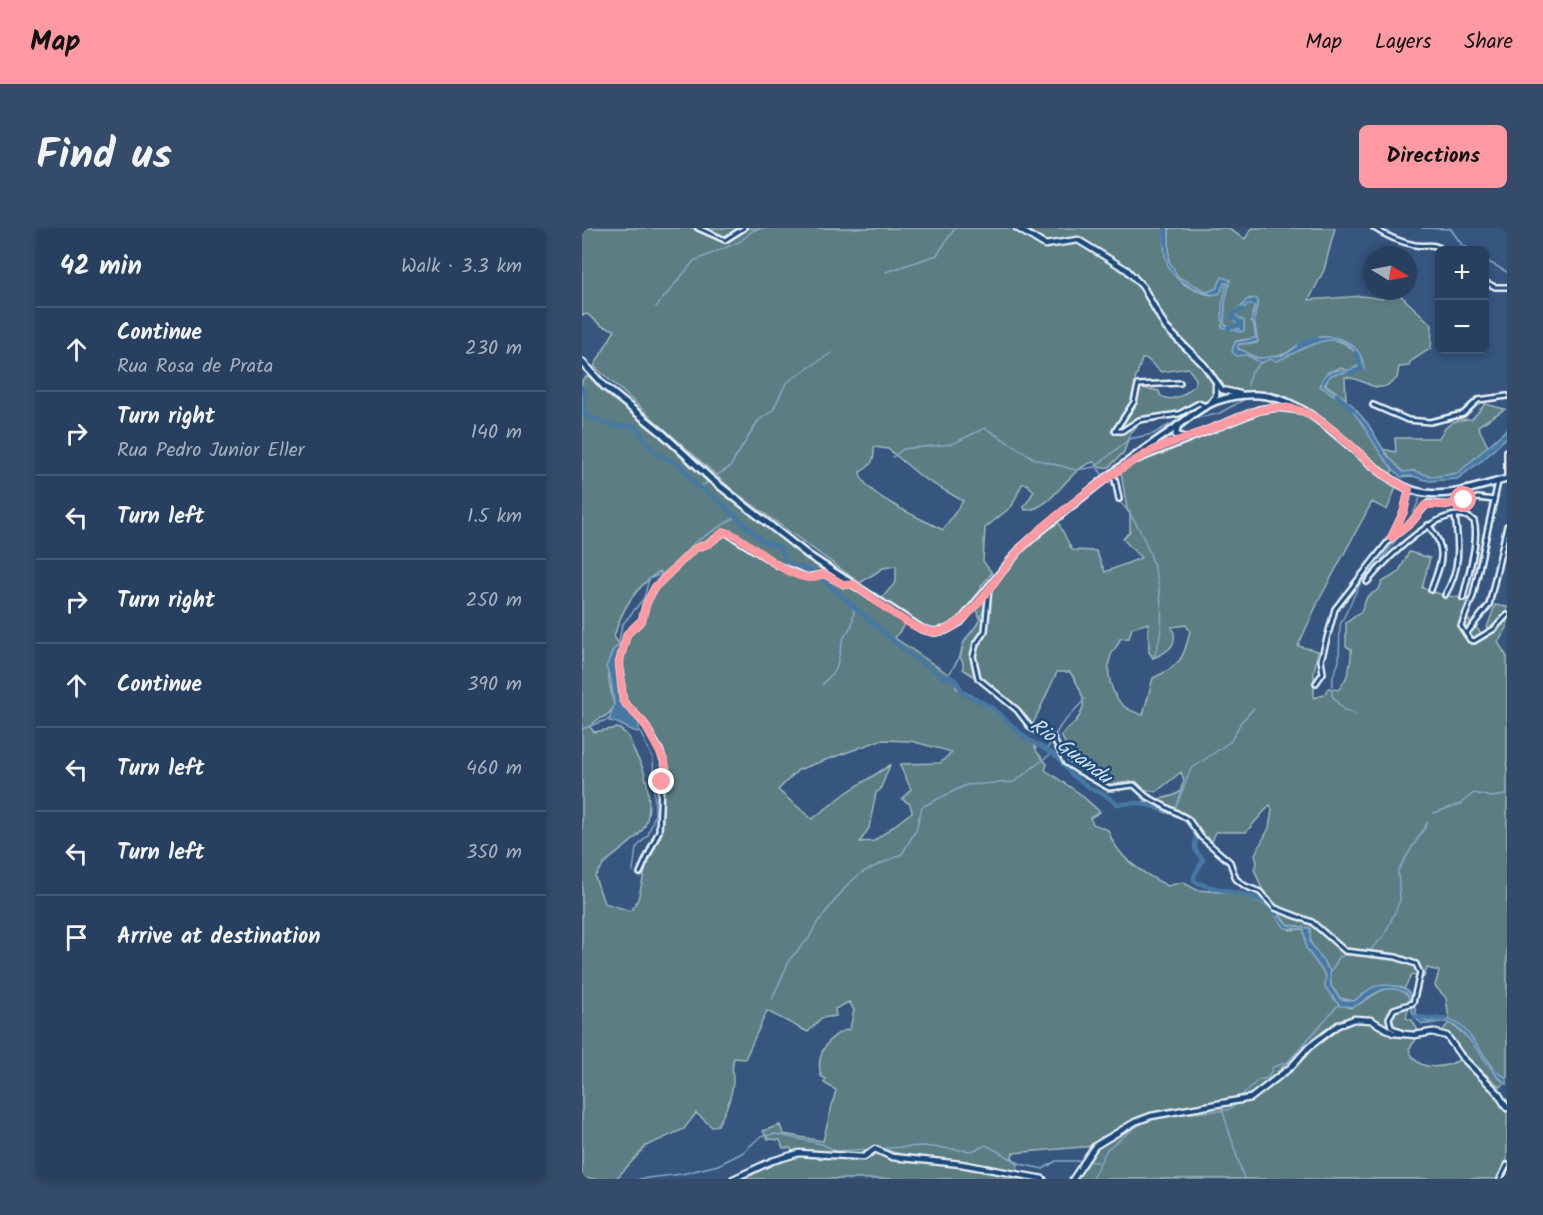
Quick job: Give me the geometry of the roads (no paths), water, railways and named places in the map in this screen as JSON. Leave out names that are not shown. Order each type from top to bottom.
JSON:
[{"type":"main road","points":[[582,362],[604,386],[663,433],[711,479],[808,555],[900,616],[922,629],[934,632],[946,630],[960,622],[1021,548],[1120,469],[1207,405],[1242,395],[1260,393],[1276,397],[1308,412],[1378,470],[1409,489],[1436,493],[1507,480]]},
{"type":"main road","points":[[1259,410],[1266,403],[1260,393]]},
{"type":"main road","points":[[1120,469],[1146,454],[1259,410],[1285,407],[1308,412]]},
{"type":"main road","points":[[1177,426],[1175,433],[1178,438],[1192,437]]},
{"type":"street","points":[[698,228],[725,240],[744,228]]},
{"type":"street","points":[[1017,228],[1045,245],[1078,240],[1121,265],[1143,287],[1166,328],[1204,365],[1222,390],[1242,395]]},
{"type":"street","points":[[1374,228],[1404,242],[1418,246],[1437,246]]},
{"type":"street","points":[[1489,284],[1495,287],[1507,287]]},
{"type":"street","points":[[1180,383],[1138,385],[1134,402],[1115,431],[1122,432],[1139,420],[1179,414],[1199,403],[1207,405],[1216,396],[1217,386],[1204,365]]},
{"type":"street","points":[[1373,405],[1408,420],[1429,422],[1463,414],[1478,400],[1507,396]]},
{"type":"street","points":[[1507,451],[1507,480]]},
{"type":"street","points":[[1112,476],[1115,479],[1119,499]]},
{"type":"street","points":[[1498,482],[1473,596],[1461,623],[1466,634],[1474,641],[1494,628],[1507,615]]},
{"type":"street","points":[[1316,683],[1323,673],[1321,662],[1337,605],[1391,538],[1404,511],[1409,489]]},
{"type":"street","points":[[1391,538],[1413,521],[1428,503],[1448,505],[1484,498],[1494,500]]},
{"type":"street","points":[[1445,595],[1452,580],[1459,552],[1455,516]]},
{"type":"street","points":[[1367,582],[1385,562],[1428,525],[1440,519],[1455,516],[1472,519],[1476,529],[1474,554],[1468,569],[1463,598]]},
{"type":"street","points":[[1428,525],[1438,537],[1442,547],[1431,590]]},
{"type":"street","points":[[1466,634],[1489,605],[1507,526]]},
{"type":"street","points":[[640,873],[659,831],[661,785],[666,768],[644,723],[623,701],[618,667],[627,634],[642,620],[649,596],[694,549],[710,543],[726,531],[777,565],[807,577],[824,574],[845,585],[853,584]]},
{"type":"street","points":[[1375,558],[1385,562]]},
{"type":"street","points":[[989,588],[985,631],[976,644],[973,656],[978,678],[1017,710],[1031,728],[1053,737],[1066,762],[1082,773],[1108,788],[1134,785],[1146,796],[1188,819],[1201,837],[1230,862],[1236,879],[1263,894],[1275,908],[1312,922],[1345,951],[1396,957],[1414,963],[1420,974],[1413,1003],[1394,1009],[1389,1017],[1391,1027],[1403,1034]]},
{"type":"street","points":[[1073,1179],[1095,1146],[1145,1118],[1243,1100],[1258,1094],[1274,1077],[1291,1067],[1309,1047],[1342,1023],[1366,1018],[1385,1030],[1403,1034],[1432,1032],[1447,1036],[1461,1056],[1497,1092],[1507,1108]]},
{"type":"street","points":[[733,1179],[791,1155],[812,1153],[864,1156],[875,1149],[892,1157],[961,1164],[1043,1179]]},
{"type":"street","points":[[1500,1179],[1507,1165]]},
{"type":"water","points":[[1164,228],[1169,228],[1169,261],[1178,277],[1208,292],[1217,288],[1222,277],[1230,280],[1225,302],[1224,325],[1239,329],[1232,315],[1242,308],[1246,300],[1256,298],[1258,301],[1254,319],[1258,342],[1238,344],[1238,349],[1255,357],[1265,358],[1290,352],[1310,339],[1331,337],[1341,339],[1357,350],[1362,358],[1364,369],[1331,375],[1324,385],[1351,404],[1368,424],[1386,454],[1403,472],[1414,471],[1434,477],[1458,473],[1507,429],[1507,437],[1484,459],[1457,479],[1429,481],[1412,476],[1401,477],[1381,454],[1358,418],[1336,396],[1321,387],[1322,380],[1329,372],[1357,368],[1360,362],[1353,349],[1343,342],[1333,340],[1310,346],[1276,361],[1270,359],[1261,363],[1247,355],[1237,356],[1232,352],[1235,342],[1256,338],[1254,324],[1251,321],[1255,306],[1248,304],[1235,316],[1244,321],[1244,330],[1241,332],[1222,327],[1222,304],[1227,283],[1224,283],[1220,293],[1211,294],[1178,279],[1168,266]]},
{"type":"water","points":[[624,645],[617,666],[621,701],[639,721],[639,732],[609,721],[614,705],[611,679],[606,667],[613,650]]},
{"type":"water","points":[[1274,910],[1288,925],[1310,928],[1310,942],[1330,971],[1331,986],[1341,1000],[1354,1001],[1377,986],[1391,985],[1405,989],[1412,998],[1418,1017],[1428,1022],[1442,1019],[1454,1022],[1464,1029],[1489,1062],[1507,1078],[1507,1084],[1492,1070],[1470,1040],[1454,1025],[1445,1022],[1422,1024],[1418,1021],[1412,1011],[1408,995],[1400,990],[1380,991],[1354,1007],[1340,1006],[1325,987],[1326,976],[1306,948],[1304,929],[1285,928],[1272,911]]},
{"type":"waterway","points":[[656,307],[694,261],[741,241],[752,231],[761,228]]},
{"type":"waterway","points":[[886,272],[937,255],[955,228]]},
{"type":"waterway","points":[[1165,228],[1166,242]]},
{"type":"waterway","points":[[1422,228],[1450,229]]},
{"type":"waterway","points":[[1450,228],[1464,246]]},
{"type":"waterway","points":[[1489,262],[1507,272]]},
{"type":"waterway","points":[[1228,328],[1239,325],[1240,322],[1231,316],[1242,309]]},
{"type":"waterway","points":[[1300,346],[1306,341],[1316,339]]},
{"type":"waterway","points":[[714,477],[730,467],[758,421],[773,410],[786,383],[831,353]]},
{"type":"waterway","points":[[1350,373],[1362,369],[1356,353]]},
{"type":"waterway","points":[[1248,386],[1250,374],[1261,362]]},
{"type":"waterway","name":"Rio Guandu","points":[[582,387],[585,396],[585,416],[615,426],[634,426],[657,454],[680,465],[695,484],[720,502],[764,542],[779,546],[788,564],[813,571],[910,655],[946,679],[949,676],[956,681],[963,693],[991,707],[1026,738],[1058,757],[1072,775],[1117,804],[1139,803],[1172,811]]},
{"type":"waterway","points":[[1337,395],[1353,410]]},
{"type":"waterway","points":[[1191,419],[1218,414],[1245,399]]},
{"type":"waterway","points":[[893,457],[903,449],[952,444],[985,428],[1035,459],[1076,470],[1095,467],[1129,439],[1153,434],[1183,417]]},
{"type":"waterway","points":[[1097,467],[1104,477]]},
{"type":"waterway","points":[[699,487],[710,481]]},
{"type":"waterway","points":[[1111,483],[1115,487]]},
{"type":"waterway","points":[[1405,525],[1414,512],[1421,495]]},
{"type":"waterway","points":[[1119,501],[1141,532],[1156,574],[1161,618],[1160,638],[1154,656]]},
{"type":"waterway","points":[[618,647],[622,625],[644,598],[649,579],[667,572],[695,542],[734,518]]},
{"type":"waterway","points":[[1381,560],[1401,533]]},
{"type":"waterway","points":[[1356,714],[1344,710],[1332,696],[1333,676],[1339,662],[1340,625],[1361,582],[1378,563]]},
{"type":"waterway","points":[[991,592],[997,582]]},
{"type":"waterway","points":[[946,679],[961,655],[964,642],[977,625],[987,601]]},
{"type":"waterway","points":[[822,685],[836,669],[843,639],[852,625],[854,611],[852,606]]},
{"type":"waterway","points":[[1047,749],[1061,725],[1085,699]]},
{"type":"waterway","points":[[1175,809],[1191,769],[1231,741],[1241,722],[1254,708]]},
{"type":"waterway","points":[[582,729],[609,719]]},
{"type":"waterway","points":[[633,871],[636,848],[648,835],[655,814],[653,759],[640,732]]},
{"type":"waterway","points":[[772,999],[790,959],[809,938],[817,923],[849,883],[863,872],[902,854],[916,830],[922,807],[966,785],[1014,782],[1052,753]]},
{"type":"waterway","points":[[1434,813],[1460,804],[1474,793],[1491,797],[1507,795]]},
{"type":"waterway","name":"Rio Guandu","points":[[1182,816],[1196,833],[1195,849],[1203,860],[1194,876],[1194,881],[1259,900],[1268,905],[1276,914]]},
{"type":"waterway","points":[[1364,951],[1370,950],[1384,936],[1400,901],[1398,870],[1428,822]]},
{"type":"waterway","points":[[1330,973],[1340,956],[1360,954]]},
{"type":"waterway","points":[[1240,1097],[1258,1080],[1268,1078],[1273,1067],[1288,1062],[1339,1004]]},
{"type":"waterway","name":"Rio Guandu","points":[[1415,1017],[1444,1019]]},
{"type":"waterway","points":[[1092,1179],[1107,1149],[1143,1122],[1170,1115],[1228,1110],[1237,1104]]},
{"type":"waterway","points":[[1222,1109],[1244,1179]]},
{"type":"waterway","points":[[639,1179],[682,1174],[718,1165],[742,1153],[761,1136],[775,1134],[822,1144],[836,1151],[922,1146],[972,1151],[986,1145],[1021,1164],[1043,1169],[1056,1161],[1080,1161]]},
{"type":"waterway","points":[[1087,1161],[1098,1162]]}]
